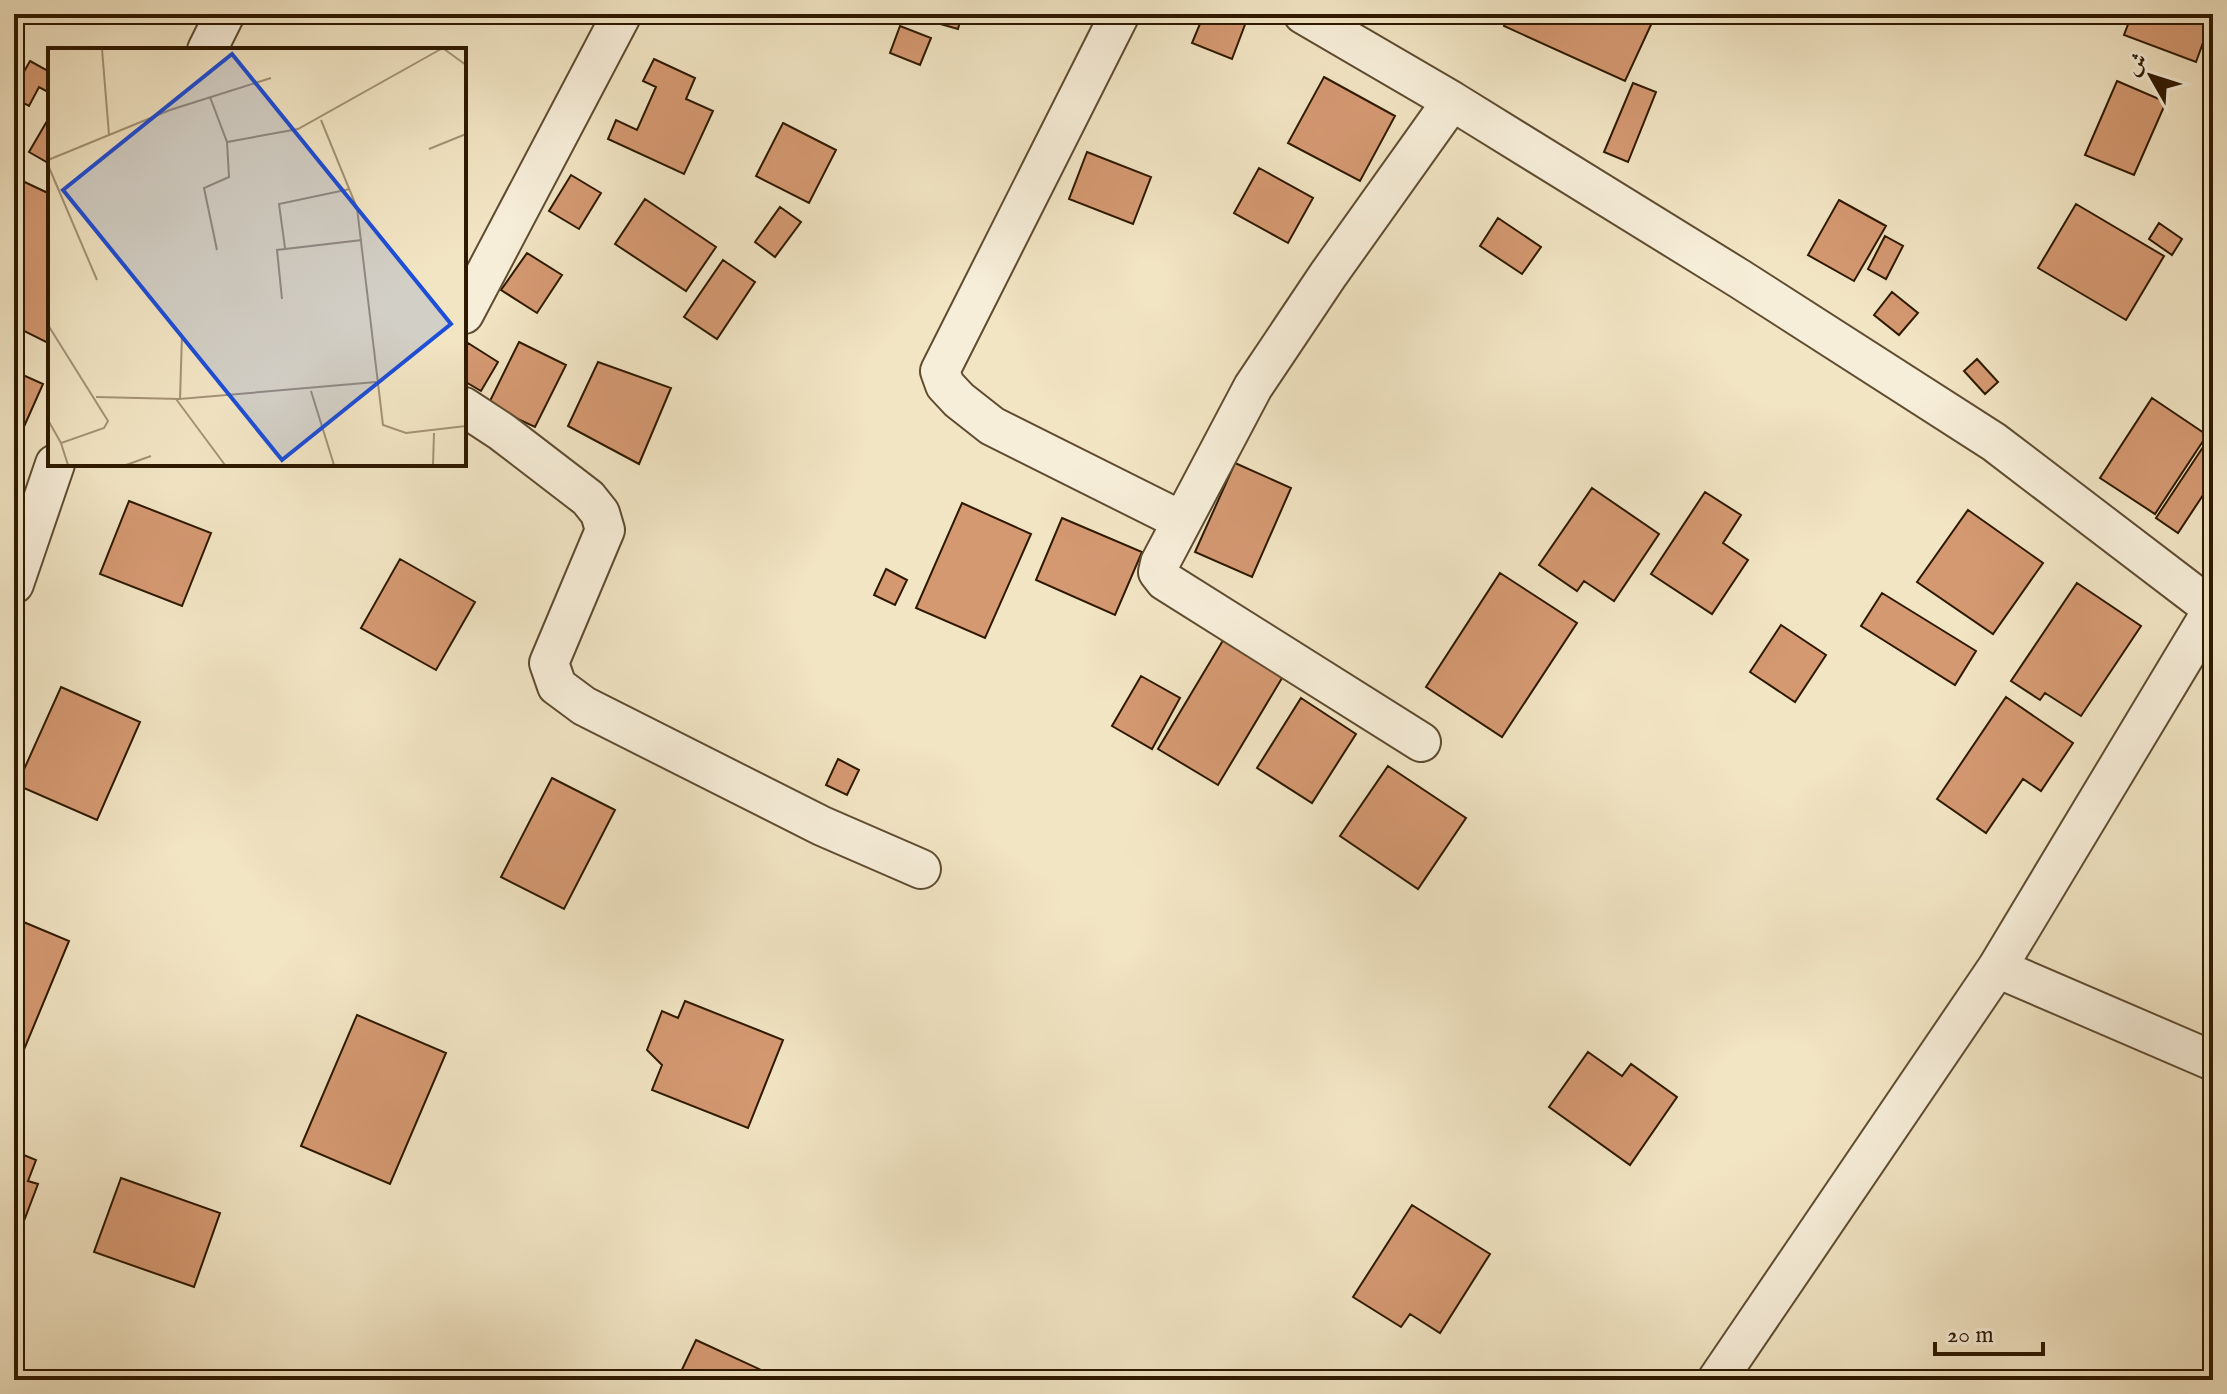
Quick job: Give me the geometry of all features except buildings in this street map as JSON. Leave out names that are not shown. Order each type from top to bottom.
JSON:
[{"type":"street","points":[[208,48],[225,14]]},
{"type":"street","points":[[466,310],[622,14]]},
{"type":"street","points":[[1120,14],[940,371],[945,385],[959,400],[992,426],[1182,521]]},
{"type":"street","points":[[1303,14],[1383,58],[1740,279],[1994,442],[2213,609],[1997,968],[1717,1380]]},
{"type":"street","points":[[1421,742],[1165,581],[1158,572],[1253,387],[1452,101]]},
{"type":"street","points":[[466,408],[588,498],[600,513],[605,530],[549,663],[557,686],[584,706],[808,819],[921,869]]},
{"type":"street","points":[[14,584],[54,466]]},
{"type":"street","points":[[1997,968],[2213,1061]]}]
